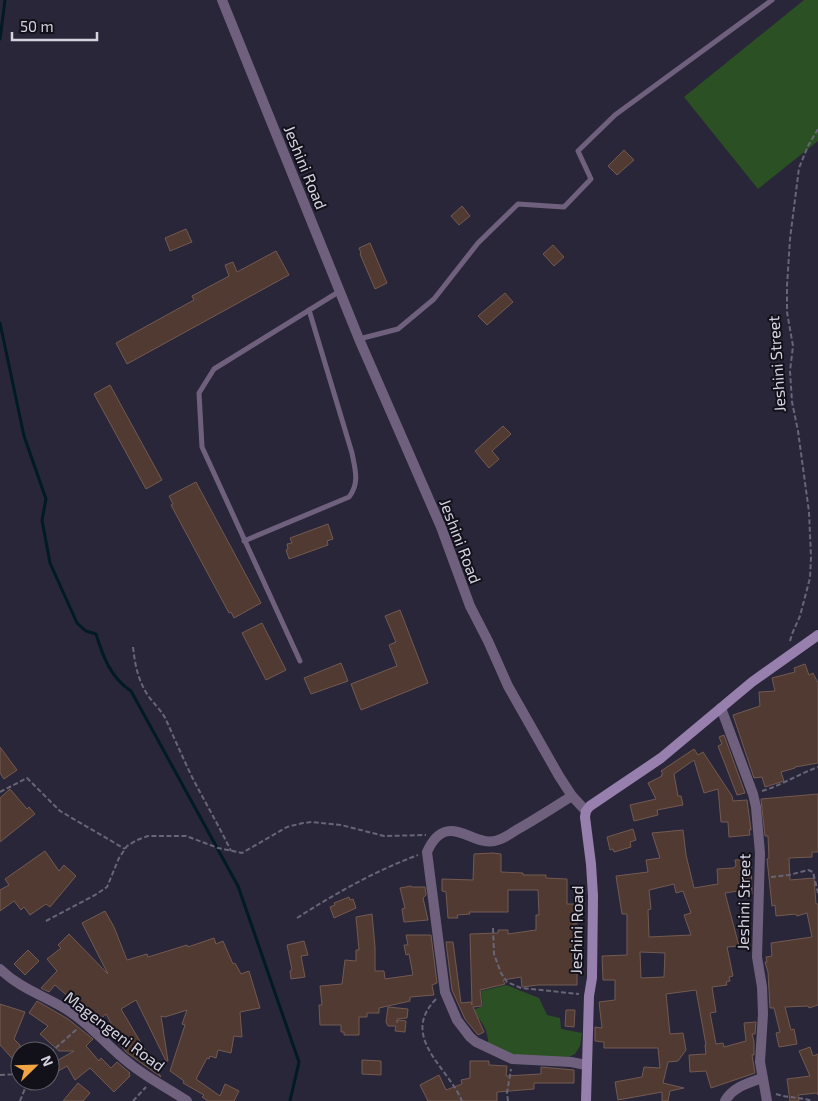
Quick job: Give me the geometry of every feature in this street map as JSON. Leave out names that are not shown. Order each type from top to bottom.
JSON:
[{"type":"street","name":"Jeshini Road","points":[[222,0],[359,339],[440,527],[470,606],[508,686],[572,796],[586,811],[593,896],[592,978],[589,996],[586,1101]]},
{"type":"street","points":[[586,811],[590,806],[661,758],[752,682],[818,635]]},
{"type":"street","name":"Jeshini Street","points":[[721,708],[753,794],[756,807],[760,852],[758,876],[758,957],[763,1014],[760,1058],[766,1096]]},
{"type":"street","points":[[572,796],[497,841],[488,842],[459,831],[444,833],[432,841],[427,852],[445,992],[454,1015],[470,1037],[476,1042],[512,1059],[571,1062],[586,1065]]},
{"type":"street","name":"Magengeni Road","points":[[0,969],[26,990],[61,1006],[84,1022],[129,1063],[153,1081],[187,1101]]},
{"type":"street","points":[[726,1101],[728,1095],[738,1088],[762,1078]]},
{"type":"lane","points":[[359,339],[398,329],[434,299],[478,243],[518,204],[564,207],[591,179],[578,151],[615,115],[772,0]]},
{"type":"lane","points":[[300,661],[202,446],[199,393],[214,369],[340,291]]},
{"type":"lane","points":[[244,541],[349,497],[355,489],[357,476],[352,453],[309,310]]},
{"type":"path","name":"Jeshini Street","points":[[788,657],[792,634],[800,616],[810,578],[811,557],[808,512],[798,431],[792,402],[790,371],[793,346],[787,312],[787,286],[791,230],[799,168],[808,146],[818,129]]},
{"type":"path","points":[[133,647],[138,676],[166,721],[184,756],[192,777],[231,852]]},
{"type":"path","points":[[753,794],[778,786],[818,767]]},
{"type":"path","points":[[0,792],[27,778],[60,811],[125,849]]},
{"type":"path","points":[[46,921],[107,887],[119,858],[127,846],[142,837],[186,836],[231,852],[242,852],[249,850],[287,827],[312,822],[341,825],[384,836],[416,834],[438,836]]},
{"type":"path","points":[[297,918],[357,882],[427,852]]},
{"type":"path","points":[[758,876],[776,877],[808,870],[813,872],[818,893]]},
{"type":"path","points":[[494,928],[494,954],[501,974],[507,982],[520,988],[589,996]]},
{"type":"path","points":[[445,992],[430,1005],[426,1012],[423,1036],[432,1056],[457,1090],[462,1101]]},
{"type":"path","points":[[60,1044],[84,1022]]},
{"type":"path","points":[[508,1101],[507,1094],[512,1059]]},
{"type":"path","points":[[133,1101],[153,1081]]},
{"type":"path","points":[[766,1096],[798,1097],[812,1101]]},
{"type":"green space","points":[[804,0],[818,0],[818,141],[758,189],[684,97]]},
{"type":"green space","points":[[506,985],[539,998],[547,1015],[560,1018],[561,1029],[582,1033],[580,1046],[575,1054],[563,1060],[520,1060],[488,1044],[485,1028],[473,1010],[483,1006],[481,991]]},
{"type":"building","points":[[624,150],[634,160],[617,175],[608,166]]},
{"type":"building","points":[[462,206],[470,216],[459,225],[451,216]]},
{"type":"building","points":[[186,229],[192,242],[170,251],[165,238]]},
{"type":"building","points":[[370,243],[387,283],[375,289],[359,248]]},
{"type":"building","points":[[553,245],[564,257],[554,266],[543,254]]},
{"type":"building","points":[[276,251],[289,275],[127,364],[116,343],[194,300],[192,296],[229,276],[225,265],[233,262],[237,272]]},
{"type":"building","points":[[505,293],[513,302],[487,325],[478,316]]},
{"type":"building","points":[[110,385],[162,480],[146,489],[94,394]]},
{"type":"building","points":[[503,426],[511,434],[492,451],[499,459],[489,468],[475,451]]},
{"type":"building","points":[[196,482],[261,603],[234,618],[231,612],[229,613],[171,505],[173,504],[169,496]]},
{"type":"building","points":[[328,524],[333,539],[327,541],[328,545],[289,559],[286,550],[288,549],[287,544],[292,543],[290,538]]},
{"type":"building","points":[[400,610],[428,683],[361,710],[351,684],[397,666],[389,645],[396,642],[385,616]]},
{"type":"building","points":[[262,623],[286,670],[266,680],[242,633]]},
{"type":"building","points":[[341,663],[348,681],[311,694],[304,678]]},
{"type":"building","points":[[805,664],[809,675],[813,673],[818,683],[818,763],[795,767],[781,772],[784,781],[765,787],[762,777],[754,778],[733,715],[760,706],[759,692],[775,691],[772,678],[795,672],[794,668]]},
{"type":"building","points":[[724,735],[745,793],[737,795],[718,746],[722,744],[719,737]]},
{"type":"building","points":[[0,747],[17,770],[4,779],[0,773]]},
{"type":"building","points":[[694,749],[698,755],[703,752],[732,796],[733,801],[747,800],[750,835],[729,837],[728,822],[721,822],[718,789],[704,793],[694,760],[674,774],[678,796],[681,796],[683,805],[657,810],[658,815],[634,821],[630,805],[656,799],[648,783],[662,776],[661,771]]},
{"type":"building","points":[[10,789],[27,809],[29,807],[35,814],[0,842],[0,798]]},
{"type":"building","points":[[818,794],[818,852],[812,852],[812,857],[789,858],[790,880],[814,878],[816,904],[818,904],[818,1005],[809,1008],[808,1006],[785,1007],[791,1030],[794,1029],[797,1044],[779,1047],[776,1033],[780,1032],[774,1008],[770,1008],[766,957],[772,956],[771,943],[812,937],[807,913],[797,916],[796,914],[776,916],[775,905],[772,906],[767,859],[769,858],[768,836],[765,836],[761,799]]},
{"type":"building","points":[[633,829],[636,840],[630,842],[631,847],[614,852],[613,849],[610,850],[607,837]]},
{"type":"building","points":[[683,830],[686,855],[694,888],[718,884],[717,869],[733,868],[736,866],[735,860],[751,859],[752,894],[744,894],[744,890],[725,893],[739,946],[727,947],[733,976],[729,977],[730,981],[726,982],[727,985],[712,987],[716,1012],[710,1013],[716,1044],[723,1043],[724,1047],[746,1041],[744,1023],[756,1022],[755,1034],[752,1034],[754,1055],[752,1055],[755,1073],[711,1088],[706,1071],[690,1072],[689,1055],[706,1054],[696,990],[666,994],[670,1034],[683,1033],[686,1050],[678,1061],[668,1062],[663,1083],[684,1088],[670,1091],[668,1101],[662,1101],[662,1092],[618,1100],[615,1082],[642,1077],[644,1067],[660,1068],[658,1048],[604,1048],[604,1042],[595,1041],[595,1027],[602,1028],[599,1002],[615,1000],[615,980],[603,980],[602,956],[627,955],[627,914],[622,914],[616,876],[648,872],[646,860],[660,858],[652,833]],"holes":[[[674,884],[676,893],[683,891],[691,913],[684,915],[691,935],[649,937],[648,910],[651,909],[649,890]],[[640,952],[665,953],[664,977],[641,978]]]},
{"type":"building","points":[[45,851],[59,871],[64,865],[76,876],[50,907],[46,904],[30,915],[24,907],[21,910],[14,901],[0,911],[0,890],[9,885],[5,879]]},
{"type":"building","points":[[474,854],[501,854],[501,872],[523,873],[523,875],[546,875],[546,878],[567,879],[567,904],[577,904],[577,924],[574,924],[574,973],[577,973],[577,985],[522,987],[521,977],[503,980],[505,984],[480,990],[482,1006],[473,1007],[484,1032],[478,1035],[465,1019],[452,990],[446,942],[453,942],[461,1003],[471,1002],[472,1005],[470,934],[498,933],[498,930],[508,930],[508,934],[536,930],[536,915],[539,915],[538,890],[508,890],[508,912],[469,912],[470,914],[457,915],[458,918],[448,918],[446,892],[442,891],[442,879],[473,880]]},
{"type":"building","points":[[411,886],[425,887],[426,895],[423,898],[428,920],[404,922],[402,909],[405,908],[400,888]]},
{"type":"building","points":[[349,897],[350,900],[353,899],[356,908],[334,918],[330,907],[335,905],[334,903]]},
{"type":"building","points":[[105,911],[114,927],[127,960],[147,954],[148,957],[187,945],[188,947],[214,938],[216,944],[223,941],[233,964],[235,963],[241,974],[249,971],[260,1008],[240,1012],[242,1037],[234,1036],[231,1053],[218,1050],[216,1058],[210,1056],[209,1059],[207,1058],[196,1079],[220,1096],[225,1084],[239,1091],[234,1101],[208,1101],[202,1097],[204,1095],[183,1083],[184,1081],[170,1071],[185,1025],[182,1024],[187,1010],[165,1017],[161,1016],[168,1061],[166,1061],[136,1000],[121,1009],[161,1077],[126,1052],[117,1040],[119,1038],[106,1014],[96,1023],[67,1002],[71,999],[55,985],[49,992],[41,988],[57,971],[47,959],[61,948],[58,945],[69,934],[108,974],[82,923]]},
{"type":"building","points":[[372,914],[375,971],[384,971],[385,979],[413,975],[409,954],[406,955],[404,945],[408,945],[406,935],[431,935],[437,983],[432,985],[434,995],[410,997],[410,1001],[379,1008],[379,1013],[367,1013],[367,1017],[359,1017],[359,1035],[344,1035],[344,1032],[341,1032],[341,1025],[320,1025],[319,1005],[322,1005],[320,986],[342,984],[345,960],[356,961],[356,950],[359,950],[356,917]]},
{"type":"building","points":[[304,941],[308,955],[301,956],[305,977],[291,979],[290,971],[292,970],[287,945]]},
{"type":"building","points":[[28,950],[39,961],[25,975],[14,964]]},
{"type":"building","points":[[37,1001],[68,1019],[93,1039],[86,1046],[99,1061],[101,1058],[111,1068],[117,1062],[130,1073],[130,1076],[114,1092],[90,1068],[75,1080],[67,1066],[60,1070],[60,1059],[74,1051],[60,1051],[60,1041],[48,1041],[40,1034],[48,1026],[29,1013]]},
{"type":"building","points":[[0,1004],[25,1012],[14,1039],[16,1041],[10,1041],[10,1056],[0,1045]]},
{"type":"building","points":[[388,1007],[408,1009],[407,1018],[397,1019],[397,1023],[398,1020],[406,1021],[405,1032],[395,1031],[396,1026],[388,1026],[386,1022]]},
{"type":"building","points":[[566,1010],[575,1010],[574,1027],[565,1026]]},
{"type":"building","points":[[810,1047],[813,1056],[818,1054],[818,1095],[817,1093],[798,1095],[799,1101],[790,1101],[787,1079],[810,1076],[799,1051]]},
{"type":"building","points":[[362,1060],[381,1061],[381,1075],[362,1074]]},
{"type":"building","points":[[470,1061],[489,1061],[489,1065],[507,1066],[506,1076],[541,1074],[541,1067],[574,1070],[574,1083],[534,1083],[534,1089],[497,1092],[497,1101],[428,1101],[420,1085],[439,1075],[446,1090],[462,1084],[461,1080],[470,1078]]},
{"type":"building","points":[[78,1083],[90,1093],[83,1101],[63,1101]]},
{"type":"waterway","points":[[0,39],[5,0]]},
{"type":"waterway","points":[[0,323],[24,436],[46,499],[42,520],[50,563],[77,623],[86,631],[96,634],[113,673],[131,691],[238,886],[299,1062],[290,1101]]}]
